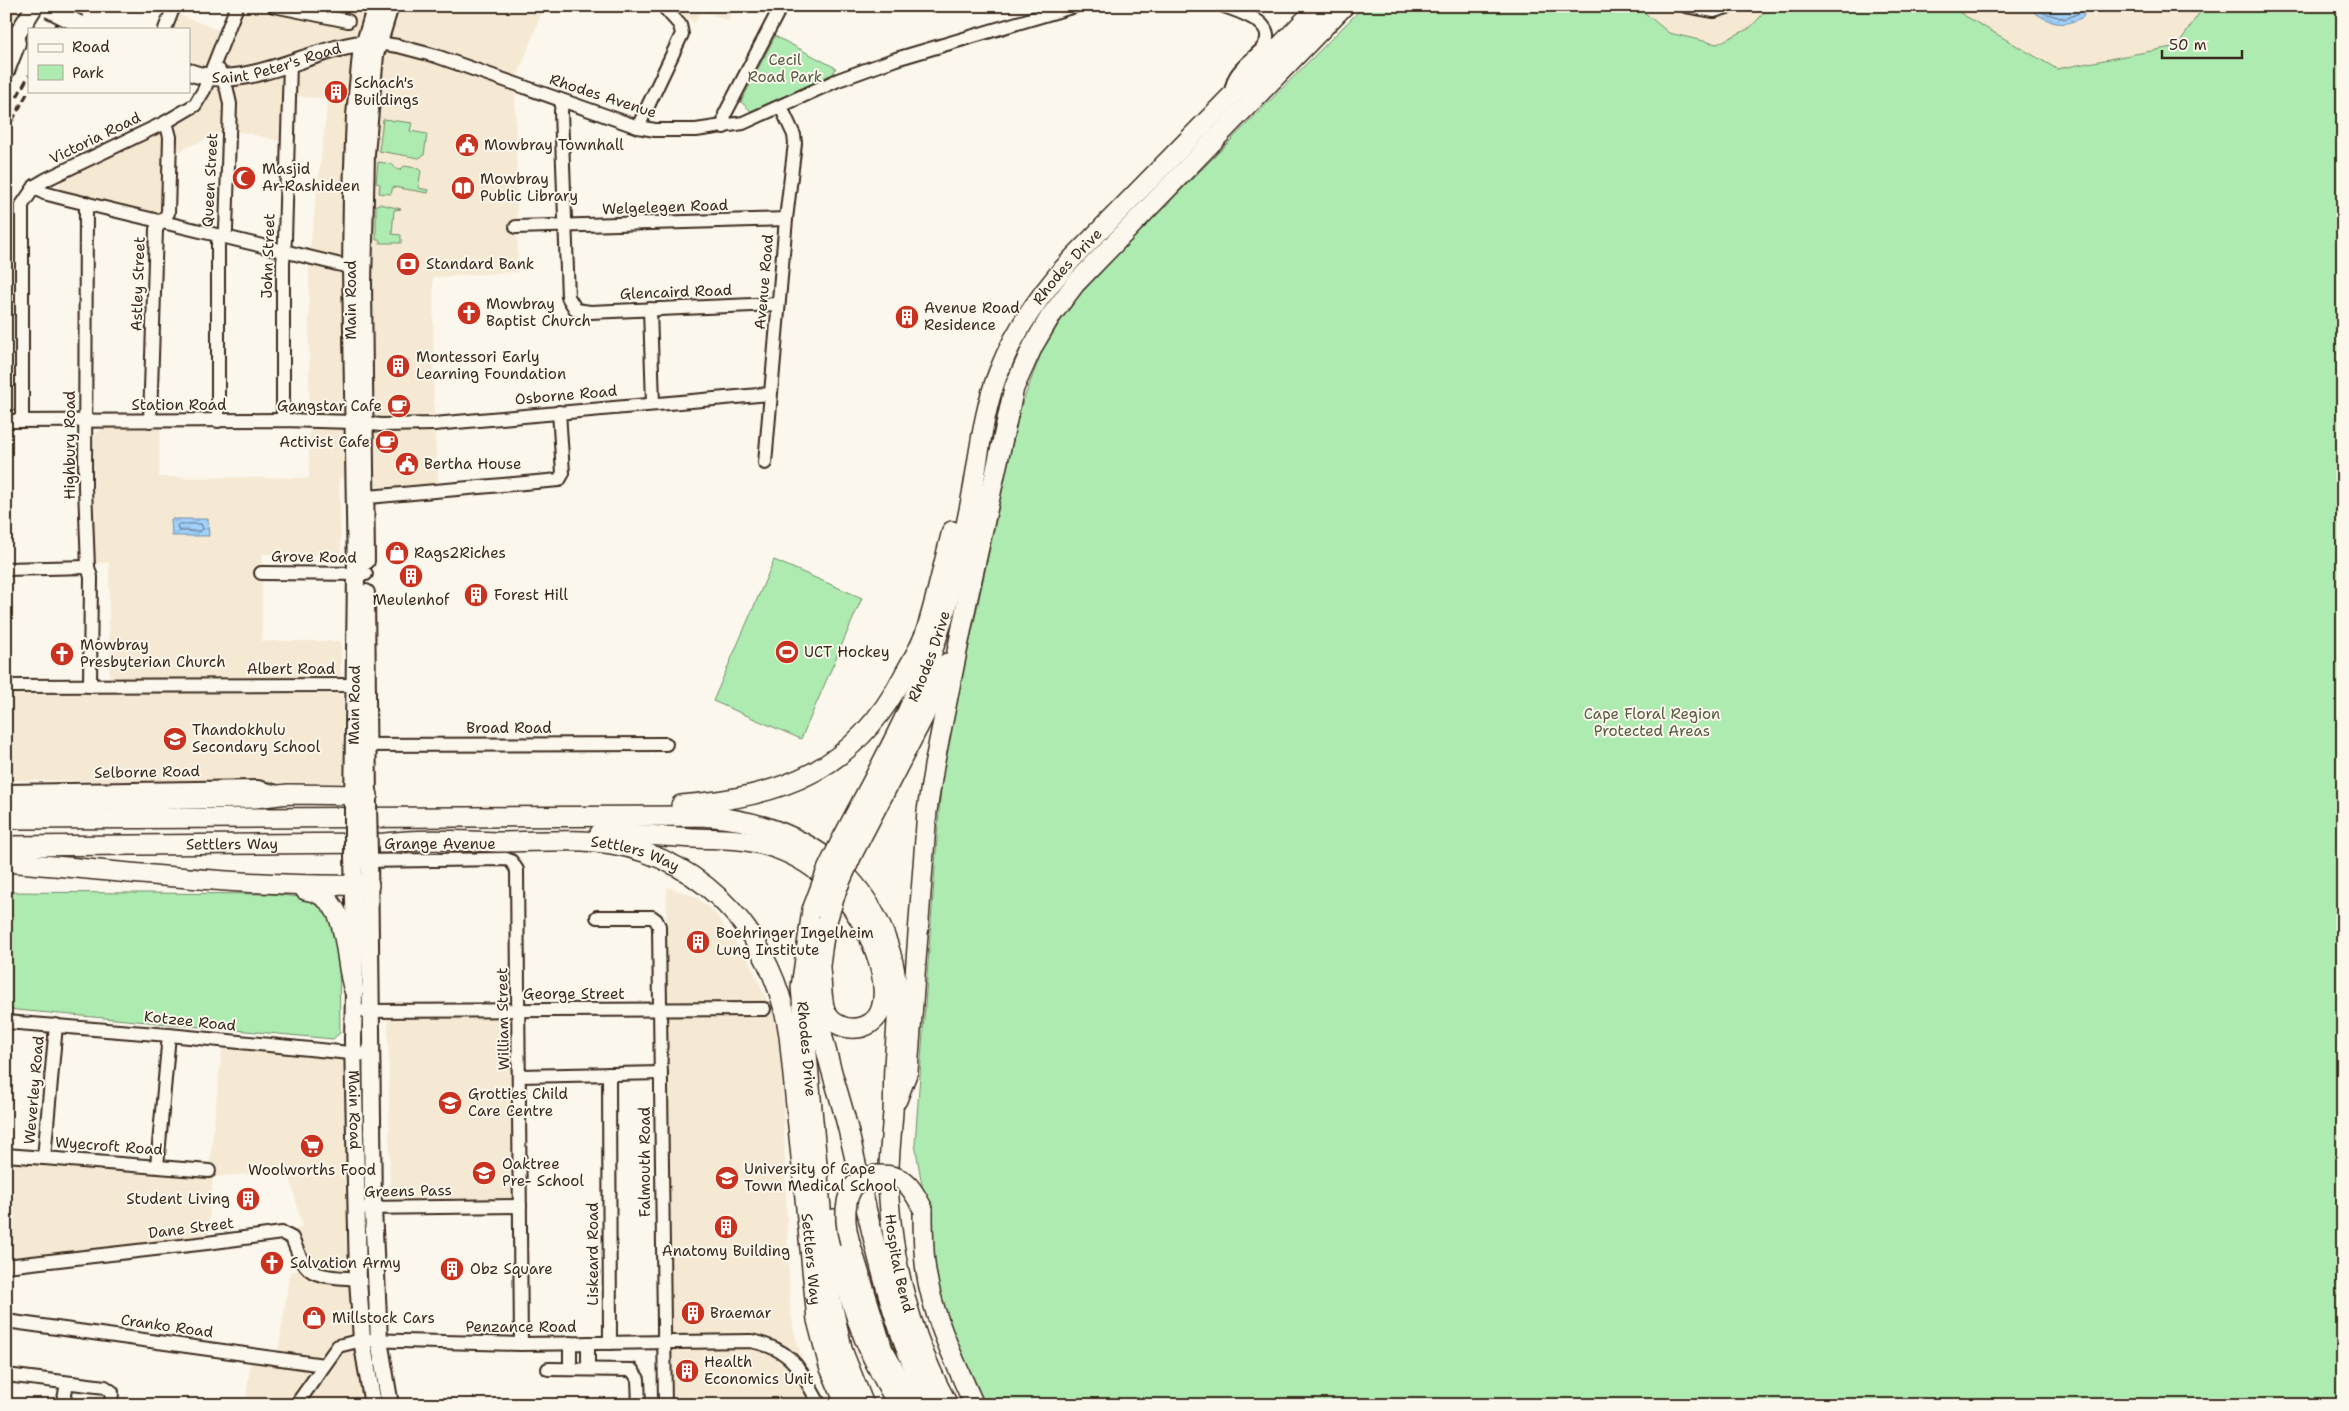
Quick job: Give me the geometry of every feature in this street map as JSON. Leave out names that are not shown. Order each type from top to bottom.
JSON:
[{"type":"highway","name":"Rhodes Drive","points":[[864,1405],[843,1352],[828,1286],[801,987],[804,957],[820,916],[827,870],[847,847],[934,649],[960,553],[991,394],[998,372],[1023,322],[1044,291],[1073,258],[1319,6]]},
{"type":"highway","name":"Rhodes Drive","points":[[893,1112],[908,1071],[926,825],[934,766],[966,602],[1014,388],[1030,352],[1050,316],[1087,270],[1344,6]]},
{"type":"highway","points":[[624,816],[661,807],[744,797],[786,786],[811,774],[845,752],[863,735],[892,696],[925,635],[968,467],[980,444]]},
{"type":"highway","points":[[847,847],[934,696],[966,602]]},
{"type":"highway","points":[[6,802],[255,798],[288,794],[360,799]]},
{"type":"highway","name":"Settlers Way","points":[[6,819],[624,816],[717,817],[755,823],[782,832],[806,844],[837,866],[851,880],[877,918],[894,964],[898,1009],[893,1112]]},
{"type":"highway","points":[[447,839],[501,833],[596,833],[739,840],[778,849],[794,856],[822,873],[845,897],[855,910],[870,938],[881,974],[882,1000],[877,1016],[865,1026],[853,1029],[842,1027],[831,1019],[824,1002],[820,969],[820,916]]},
{"type":"highway","name":"Settlers Way","points":[[6,846],[385,843],[419,839],[582,842],[627,848],[661,859],[692,876],[725,903],[747,928],[769,965],[784,1004],[789,1034],[817,1320],[829,1366],[846,1405]]},
{"type":"highway","points":[[6,862],[201,879],[320,886],[362,885]]},
{"type":"highway","points":[[254,881],[269,886],[315,892],[328,900],[336,910],[343,929],[350,980],[354,990]]},
{"type":"highway","points":[[804,957],[836,1242],[842,1273],[862,1335],[879,1371],[899,1405]]},
{"type":"highway","points":[[820,969],[817,986],[819,1016],[830,1069],[846,1122],[894,1314],[910,1360],[932,1405]]},
{"type":"highway","name":"Hospital Bend","points":[[893,1112],[888,1185],[897,1268],[912,1325],[927,1362],[948,1405]]},
{"type":"highway","points":[[846,1122],[869,1263],[886,1327],[903,1369],[921,1405]]},
{"type":"highway","points":[[914,1405],[882,1350],[850,1243],[844,1214],[847,1196],[857,1183],[871,1175],[888,1174],[903,1181],[923,1209],[926,1271],[932,1300],[940,1327],[974,1405]]},
{"type":"main road","name":"Main Road","points":[[376,6],[371,43],[355,115],[361,528],[360,799],[363,1011],[370,1055],[373,1208],[379,1340],[390,1405]]},
{"type":"main road","name":"Main Road","points":[[371,43],[390,6]]},
{"type":"main road","points":[[6,52],[20,31],[43,7],[83,26]]},
{"type":"main road","points":[[6,71],[20,31]]},
{"type":"main road","name":"Saint Peter's Road","points":[[190,72],[216,79],[371,43]]},
{"type":"main road","name":"Main Road","points":[[362,970],[354,990],[363,1011],[353,1053],[356,1208],[362,1340],[373,1405]]},
{"type":"street","points":[[166,28],[174,6]]},
{"type":"street","name":"Queen Street","points":[[218,421],[218,243],[226,230],[230,104],[216,79],[215,63],[237,6]]},
{"type":"street","points":[[274,6],[348,21]]},
{"type":"street","points":[[638,127],[682,34],[680,25],[663,6]]},
{"type":"street","points":[[724,126],[725,114],[781,6]]},
{"type":"street","name":"Rhodes Avenue","points":[[371,43],[398,46],[436,56],[638,127],[675,131],[743,122],[781,107],[838,80],[896,59],[1075,6]]},
{"type":"street","points":[[1224,6],[1256,19],[1263,26],[1266,35],[1262,49],[1237,75],[1228,99]]},
{"type":"street","points":[[1686,6],[1714,11],[1730,6]]},
{"type":"street","name":"John Street","points":[[283,420],[284,252],[290,63]]},
{"type":"street","name":"Victoria Road","points":[[35,186],[195,106],[216,79]]},
{"type":"street","points":[[737,92],[736,108],[743,122]]},
{"type":"street","points":[[562,101],[566,226]]},
{"type":"street","name":"Avenue Road","points":[[765,463],[778,304],[795,143],[794,135],[781,107]]},
{"type":"street","name":"Astley Street","points":[[150,421],[156,229],[168,213],[170,137],[166,122]]},
{"type":"street","points":[[63,171],[59,184],[63,198]]},
{"type":"street","points":[[22,421],[21,208],[35,186],[44,193],[63,198],[357,269]]},
{"type":"street","name":"Highbury Road","points":[[86,203],[86,422],[88,567],[91,577],[90,686]]},
{"type":"street","name":"Welgelegen Road","points":[[516,227],[786,219]]},
{"type":"street","name":"Glencaird Road","points":[[566,226],[568,297],[576,310],[590,312],[778,304]]},
{"type":"street","points":[[650,309],[653,404]]},
{"type":"street","name":"Osborne Road","points":[[359,422],[381,425],[434,424],[770,394]]},
{"type":"street","points":[[360,498],[559,480],[563,473],[559,412]]},
{"type":"street","name":"Station Road","points":[[6,421],[283,420],[359,422]]},
{"type":"street","points":[[6,569],[88,567]]},
{"type":"street","name":"Grove Road","points":[[262,573],[361,574]]},
{"type":"street","name":"Albert Road","points":[[6,686],[360,685]]},
{"type":"street","name":"Broad Road","points":[[360,745],[666,744]]},
{"type":"street","name":"Selborne Road","points":[[6,791],[258,787],[288,794]]},
{"type":"street","name":"Grange Avenue","points":[[361,858],[506,859],[515,864],[518,874]]},
{"type":"street","name":"William Street","points":[[518,874],[521,1344]]},
{"type":"street","name":"Falmouth Road","points":[[597,917],[648,917],[656,920],[659,926],[665,1405]]},
{"type":"street","name":"George Street","points":[[363,1011],[764,1009]]},
{"type":"street","name":"Kotzee Road","points":[[6,1022],[169,1035],[370,1055]]},
{"type":"street","name":"Weverley Road","points":[[44,1158],[56,1025]]},
{"type":"street","points":[[157,1166],[169,1035]]},
{"type":"street","points":[[520,1076],[661,1073]]},
{"type":"street","name":"Liskeard Road","points":[[609,1074],[610,1343]]},
{"type":"street","name":"Wyecroft Road","points":[[6,1155],[210,1171]]},
{"type":"street","name":"Greens Pass","points":[[356,1208],[520,1206]]},
{"type":"street","name":"Dane Street","points":[[6,1266],[207,1244],[282,1233],[288,1234],[292,1238],[303,1263],[310,1271],[317,1274],[358,1279]]},
{"type":"street","name":"Cranko Road","points":[[6,1321],[324,1365]]},
{"type":"street","name":"Penzance Road","points":[[296,1405],[338,1346],[350,1341],[379,1340],[521,1344],[751,1341],[773,1346],[787,1355],[798,1367],[820,1405]]},
{"type":"street","points":[[588,1343],[588,1368]]},
{"type":"street","points":[[570,1344],[570,1369]]},
{"type":"street","points":[[548,1369],[632,1370],[638,1379],[639,1405]]},
{"type":"street","points":[[6,1375],[110,1388],[112,1392],[111,1405]]},
{"type":"street","points":[[63,1405],[67,1383]]},
{"type":"shaded area","points":[[6,6],[22,6],[6,40]]},
{"type":"shaded area","points":[[237,6],[544,6],[515,83],[518,272],[433,277],[434,424],[439,492],[354,498],[354,481],[339,478],[341,555],[262,554],[262,641],[341,641],[341,677],[337,681],[114,680],[109,674],[109,563],[94,563],[94,436],[102,429],[160,429],[159,477],[309,478],[309,257],[328,99],[295,96],[288,143],[229,129],[170,155],[162,221],[63,198],[59,188],[63,171],[188,111],[209,79],[190,72],[190,28],[165,28],[172,12],[226,33]]},
{"type":"shaded area","points":[[672,6],[735,6],[728,21],[701,10],[695,23],[681,15]]},
{"type":"shaded area","points":[[1642,6],[1770,6],[1750,28],[1717,44],[1669,33],[1645,13]]},
{"type":"shaded area","points":[[1948,6],[2204,6],[2177,46],[2057,69]]},
{"type":"shaded area","name":"Thandokhulu Secondary School","points":[[6,693],[339,694],[343,699],[343,780],[340,783],[6,780]]},
{"type":"shaded area","name":"University of Cape Town Medical School","points":[[667,887],[695,896],[713,911],[748,959],[771,1008],[779,1031],[790,1306],[794,1331],[802,1359],[829,1405],[673,1405],[672,1349],[680,1349],[680,1336],[671,1335],[665,1016]]},
{"type":"shaded area","name":"Grotties Child Care Centre","points":[[511,1018],[512,1201],[390,1201],[388,1019]]},
{"type":"shaded area","points":[[223,1040],[353,1053],[373,1405],[245,1405],[252,1354],[277,1358],[290,1273],[306,1267],[288,1234],[302,1226],[287,1164],[258,1170],[258,1173],[213,1177],[207,1243],[6,1266],[6,1155],[209,1171]]},
{"type":"green space","name":"Cape Floral Region Protected Areas","points":[[1364,6],[1642,6],[1645,13],[1669,33],[1717,44],[1750,28],[1770,6],[1948,6],[2057,69],[2177,46],[2204,6],[2343,6],[2343,1405],[985,1405],[943,1310],[915,1144],[942,770],[1020,409],[1042,351],[1077,295]]},
{"type":"green space","name":"Cecil Road Park","points":[[775,36],[836,68],[833,74],[751,111],[741,102]]},
{"type":"green space","points":[[383,119],[412,123],[410,131],[427,134],[424,155],[419,158],[379,151]]},
{"type":"green space","points":[[378,162],[392,164],[396,169],[400,170],[404,166],[417,168],[421,171],[418,188],[429,190],[428,193],[393,187],[391,194],[379,193],[380,184],[376,183]]},
{"type":"green space","points":[[380,204],[401,209],[394,210],[392,234],[401,235],[401,243],[380,243],[380,240],[376,240],[376,205]]},
{"type":"green space","points":[[774,560],[862,598],[801,739],[713,701]]},
{"type":"green space","points":[[6,892],[271,894],[309,898],[330,913],[339,957],[340,1033],[333,1039],[6,1009]]},
{"type":"water","points":[[2025,6],[2087,6],[2083,17],[2066,23],[2059,23],[2039,16]]},
{"type":"water","points":[[171,519],[208,519],[209,536],[172,536]]},
{"type":"railway","points":[[55,28],[67,6]]},
{"type":"railway","points":[[17,97],[28,77]]},
{"type":"railway","points":[[6,132],[28,92]]},
{"type":"place","name":"Schach's Buildings","points":[[336,92]]},
{"type":"place","name":"Mowbray Townhall","points":[[467,145]]},
{"type":"place","name":"Masjid Ar-Rashideen","points":[[244,178]]},
{"type":"place","name":"Mowbray Public Library","points":[[463,188]]},
{"type":"place","name":"Standard Bank","points":[[408,264]]},
{"type":"place","name":"Mowbray Baptist Church","points":[[469,313]]},
{"type":"place","name":"Avenue Road Residence","points":[[907,317]]},
{"type":"place","name":"Montessori Early Learning Foundation","points":[[398,366]]},
{"type":"place","name":"Gangstar Cafe","points":[[399,406]]},
{"type":"place","name":"Activist Cafe","points":[[387,442]]},
{"type":"place","name":"Bertha House","points":[[407,464]]},
{"type":"place","name":"Rags2Riches","points":[[397,553]]},
{"type":"place","name":"Meulenhof","points":[[411,576]]},
{"type":"place","name":"Forest Hill","points":[[476,595]]},
{"type":"place","name":"UCT Hockey","points":[[787,652]]},
{"type":"place","name":"Mowbray Presbyterian Church","points":[[62,654]]},
{"type":"place","name":"Thandokhulu Secondary School","points":[[175,739]]},
{"type":"place","name":"Boehringer Ingelheim Lung Institute","points":[[698,942]]},
{"type":"place","name":"Grotties Child Care Centre","points":[[450,1103]]},
{"type":"place","name":"Woolworths Food","points":[[312,1146]]},
{"type":"place","name":"Oaktree Pre- School","points":[[484,1173]]},
{"type":"place","name":"University of Cape Town Medical School","points":[[727,1178]]},
{"type":"place","name":"Student Living","points":[[248,1199]]},
{"type":"place","name":"Anatomy Building","points":[[726,1227]]},
{"type":"place","name":"Salvation Army","points":[[272,1263]]},
{"type":"place","name":"Obz Square","points":[[452,1269]]},
{"type":"place","name":"Braemar","points":[[693,1313]]},
{"type":"place","name":"Millstock Cars","points":[[314,1318]]},
{"type":"place","name":"Health Economics Unit","points":[[687,1371]]}]
